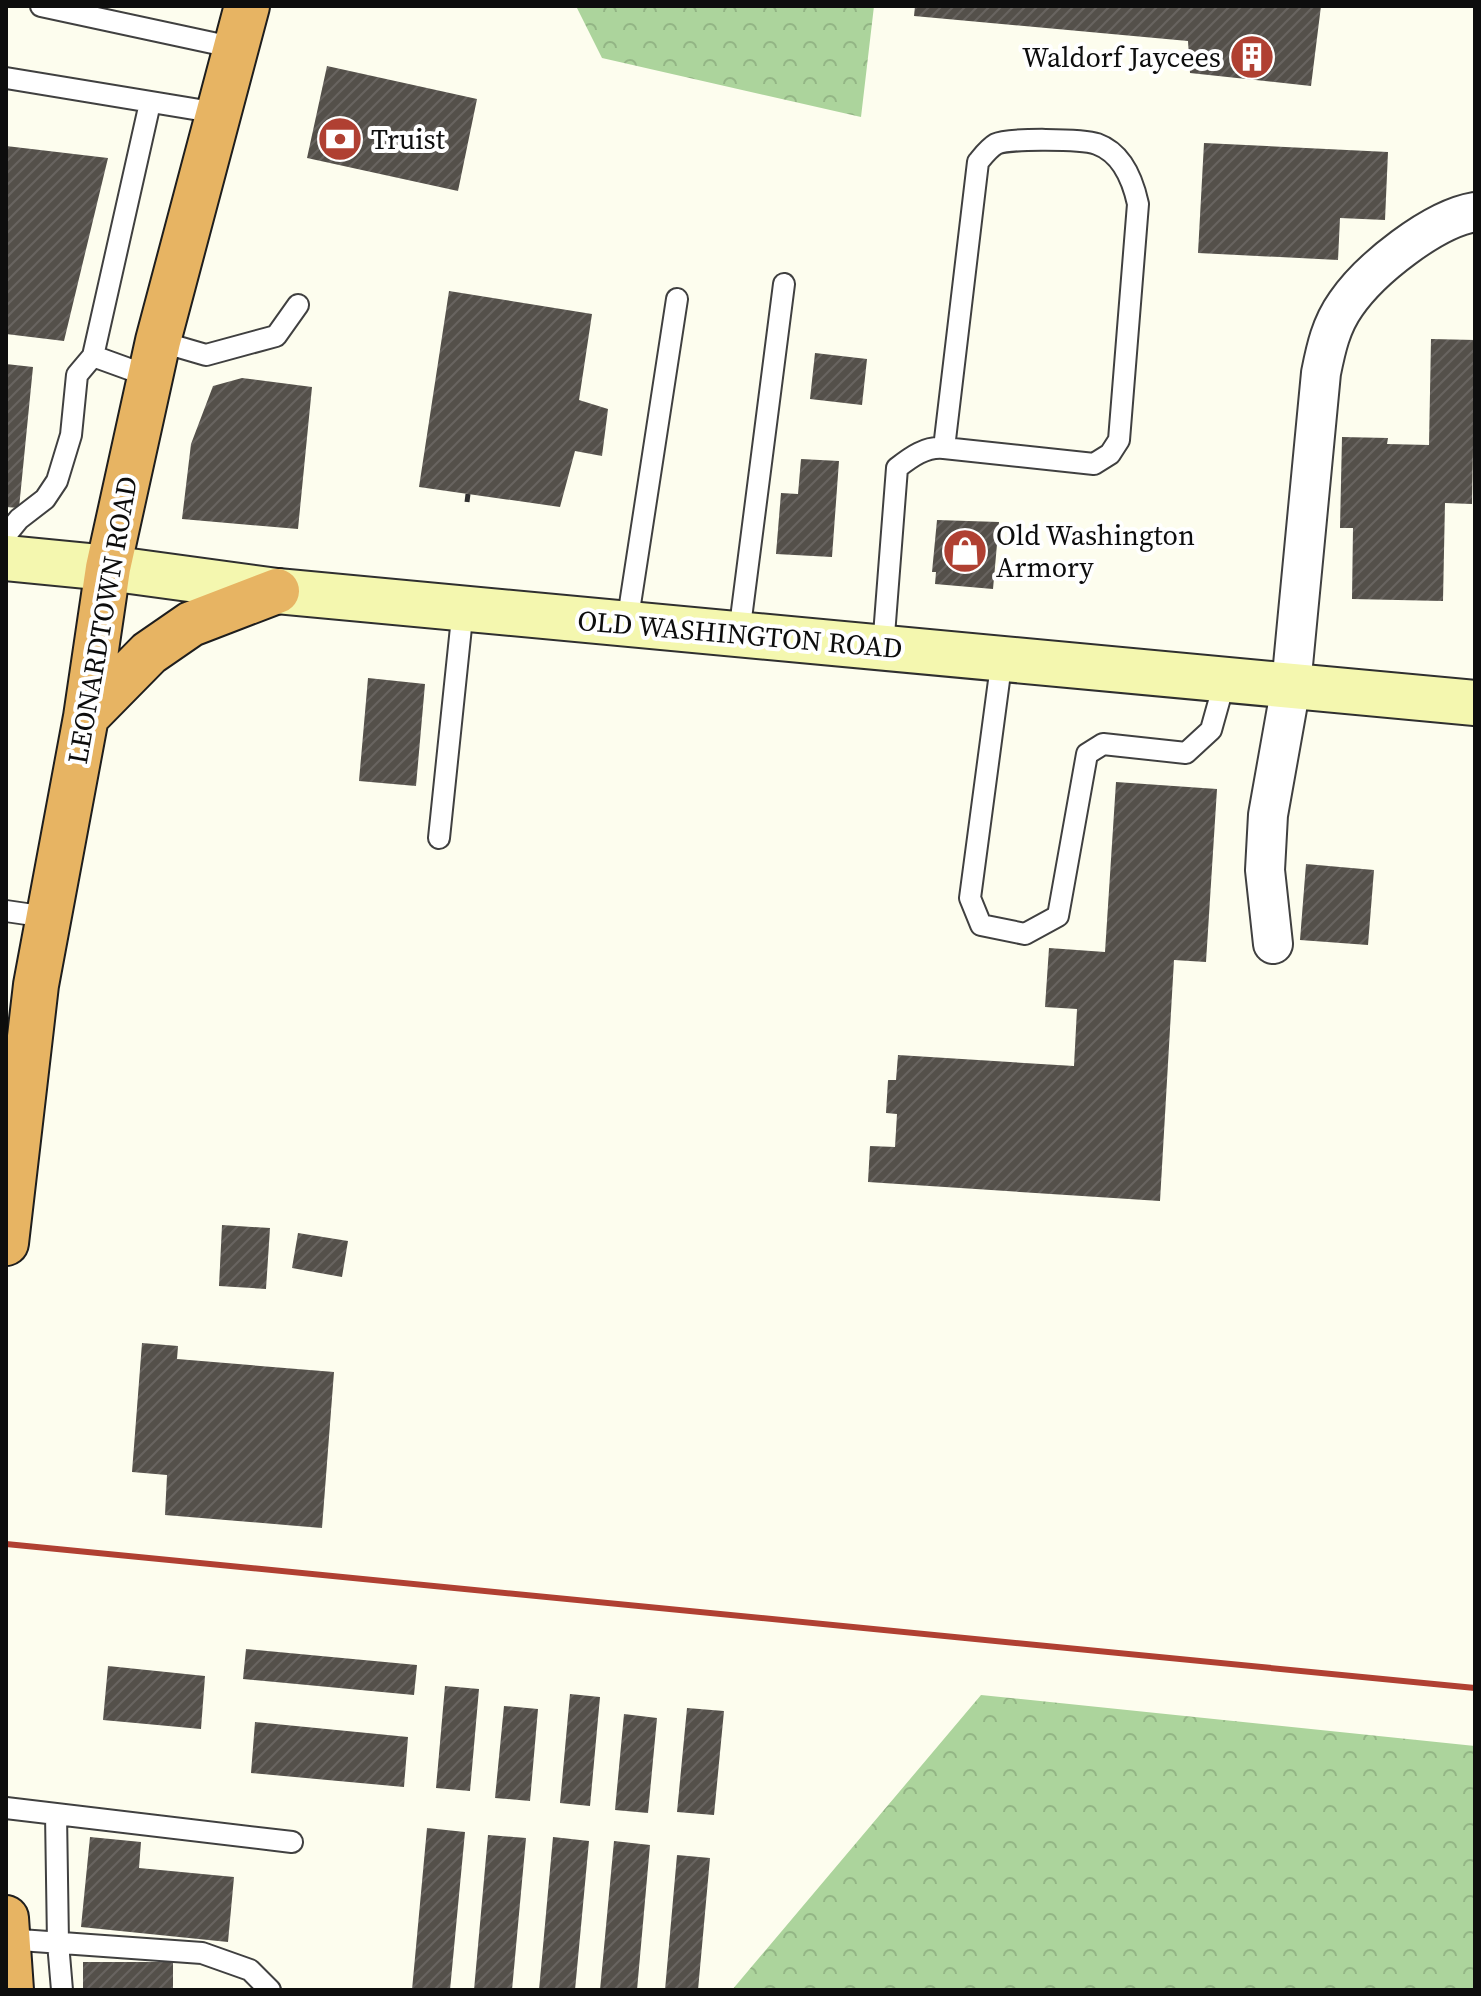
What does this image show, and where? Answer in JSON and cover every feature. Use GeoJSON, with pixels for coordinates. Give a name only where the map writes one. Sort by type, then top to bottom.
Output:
{"type":"FeatureCollection","features":[{"type":"Feature","properties":{"kind":"highway","name":"LEONARDTOWN ROAD"},"geometry":{"type":"LineString","coordinates":[[6,1243],[11,1158],[36,985],[27,914],[86,717],[108,568],[154,359],[247,6]]}},
{"type":"Feature","properties":{"kind":"highway"},"geometry":{"type":"LineString","coordinates":[[86,717],[149,653],[191,624],[277,591]]}},
{"type":"Feature","properties":{"kind":"highway"},"geometry":{"type":"LineString","coordinates":[[6,1932],[11,1990]]}},
{"type":"Feature","properties":{"kind":"main road","name":"OLD WASHINGTON ROAD"},"geometry":{"type":"LineString","coordinates":[[6,558],[108,568],[277,591],[1475,703]]}},
{"type":"Feature","properties":{"kind":"street"},"geometry":{"type":"LineString","coordinates":[[1273,944],[1265,870],[1268,815],[1291,686],[1321,373],[1329,335],[1346,304],[1367,280],[1407,246],[1446,222],[1475,212]]}},
{"type":"Feature","properties":{"kind":"lane"},"geometry":{"type":"LineString","coordinates":[[41,6],[236,48]]}},
{"type":"Feature","properties":{"kind":"lane"},"geometry":{"type":"LineString","coordinates":[[6,78],[218,113]]}},
{"type":"Feature","properties":{"kind":"lane"},"geometry":{"type":"LineString","coordinates":[[6,535],[19,519],[45,499],[57,481],[71,435],[77,375],[93,356],[150,103]]}},
{"type":"Feature","properties":{"kind":"lane"},"geometry":{"type":"LineString","coordinates":[[883,648],[897,468],[911,457],[934,447],[1094,464],[1110,454],[1119,440],[1138,204],[1132,179],[1117,159],[1096,144],[1011,139],[994,145],[978,162],[944,448]]}},
{"type":"Feature","properties":{"kind":"lane"},"geometry":{"type":"LineString","coordinates":[[739,634],[784,284]]}},
{"type":"Feature","properties":{"kind":"lane"},"geometry":{"type":"LineString","coordinates":[[627,624],[677,299]]}},
{"type":"Feature","properties":{"kind":"lane"},"geometry":{"type":"LineString","coordinates":[[93,356],[154,359],[206,355],[276,336],[298,305]]}},
{"type":"Feature","properties":{"kind":"lane"},"geometry":{"type":"LineString","coordinates":[[439,838],[463,608]]}},
{"type":"Feature","properties":{"kind":"lane"},"geometry":{"type":"LineString","coordinates":[[1002,658],[970,898],[981,925],[1025,934],[1058,916],[1087,754],[1103,744],[1186,753],[1211,730],[1225,680]]}},
{"type":"Feature","properties":{"kind":"lane"},"geometry":{"type":"LineString","coordinates":[[6,1808],[292,1842]]}},
{"type":"Feature","properties":{"kind":"lane"},"geometry":{"type":"LineString","coordinates":[[56,1814],[62,1990]]}},
{"type":"Feature","properties":{"kind":"lane"},"geometry":{"type":"LineString","coordinates":[[6,1932],[58,1943],[202,1953],[250,1970],[270,1990]]}},
{"type":"Feature","properties":{"kind":"path"},"geometry":{"type":"LineString","coordinates":[[467,502],[468,494]]}},
{"type":"Feature","properties":{"kind":"green space"},"geometry":{"type":"Polygon","coordinates":[[[576,6],[874,6],[861,117],[602,58],[576,6]]]}},
{"type":"Feature","properties":{"kind":"green space"},"geometry":{"type":"Polygon","coordinates":[[[981,1695],[1475,1746],[1475,1990],[732,1990],[981,1695]]]}},
{"type":"Feature","properties":{"kind":"building","name":"Waldorf Jaycees"},"geometry":{"type":"Polygon","coordinates":[[[915,6],[1321,6],[1311,86],[1190,73],[1188,41],[914,16],[915,6]]]}},
{"type":"Feature","properties":{"kind":"building"},"geometry":{"type":"Polygon","coordinates":[[[327,66],[477,99],[458,191],[307,158],[327,66]]]}},
{"type":"Feature","properties":{"kind":"building"},"geometry":{"type":"Polygon","coordinates":[[[1204,143],[1388,152],[1385,220],[1340,218],[1338,260],[1198,253],[1204,143]]]}},
{"type":"Feature","properties":{"kind":"building"},"geometry":{"type":"Polygon","coordinates":[[[6,146],[108,158],[64,341],[6,334],[6,146]]]}},
{"type":"Feature","properties":{"kind":"building"},"geometry":{"type":"Polygon","coordinates":[[[449,291],[592,314],[579,400],[608,409],[602,456],[575,451],[560,507],[419,487],[449,291]]]}},
{"type":"Feature","properties":{"kind":"building"},"geometry":{"type":"Polygon","coordinates":[[[1431,339],[1475,340],[1472,504],[1445,503],[1443,601],[1352,599],[1353,528],[1340,528],[1342,437],[1388,438],[1387,444],[1429,445],[1431,339]]]}},
{"type":"Feature","properties":{"kind":"building"},"geometry":{"type":"Polygon","coordinates":[[[815,353],[867,359],[862,405],[810,399],[815,353]]]}},
{"type":"Feature","properties":{"kind":"building"},"geometry":{"type":"Polygon","coordinates":[[[6,364],[33,367],[19,508],[6,507],[6,364]]]}},
{"type":"Feature","properties":{"kind":"building"},"geometry":{"type":"Polygon","coordinates":[[[242,378],[312,387],[298,529],[182,519],[191,444],[213,386],[242,378]]]}},
{"type":"Feature","properties":{"kind":"building"},"geometry":{"type":"Polygon","coordinates":[[[801,459],[839,461],[832,557],[776,554],[781,493],[798,494],[801,459]]]}},
{"type":"Feature","properties":{"kind":"building"},"geometry":{"type":"Polygon","coordinates":[[[937,520],[999,522],[993,589],[935,584],[936,572],[932,572],[937,520]]]}},
{"type":"Feature","properties":{"kind":"building"},"geometry":{"type":"Polygon","coordinates":[[[368,678],[425,684],[416,786],[359,781],[368,678]]]}},
{"type":"Feature","properties":{"kind":"building"},"geometry":{"type":"Polygon","coordinates":[[[1116,782],[1217,789],[1206,962],[1174,960],[1160,1201],[868,1182],[870,1146],[895,1147],[897,1114],[886,1113],[888,1080],[896,1080],[898,1055],[1074,1066],[1077,1009],[1045,1007],[1049,948],[1105,952],[1116,782]]]}},
{"type":"Feature","properties":{"kind":"building"},"geometry":{"type":"Polygon","coordinates":[[[1306,864],[1374,870],[1368,945],[1300,940],[1306,864]]]}},
{"type":"Feature","properties":{"kind":"building"},"geometry":{"type":"Polygon","coordinates":[[[222,1225],[270,1228],[266,1289],[219,1286],[222,1225]]]}},
{"type":"Feature","properties":{"kind":"building"},"geometry":{"type":"Polygon","coordinates":[[[298,1233],[348,1241],[342,1277],[292,1268],[298,1233]]]}},
{"type":"Feature","properties":{"kind":"building"},"geometry":{"type":"Polygon","coordinates":[[[142,1343],[178,1346],[177,1359],[334,1372],[322,1528],[165,1515],[167,1475],[132,1472],[142,1343]]]}},
{"type":"Feature","properties":{"kind":"building"},"geometry":{"type":"Polygon","coordinates":[[[246,1649],[417,1665],[414,1695],[243,1679],[246,1649]]]}},
{"type":"Feature","properties":{"kind":"building"},"geometry":{"type":"Polygon","coordinates":[[[108,1666],[205,1676],[201,1729],[103,1720],[108,1666]]]}},
{"type":"Feature","properties":{"kind":"building"},"geometry":{"type":"Polygon","coordinates":[[[445,1686],[479,1689],[470,1791],[436,1788],[445,1686]]]}},
{"type":"Feature","properties":{"kind":"building"},"geometry":{"type":"Polygon","coordinates":[[[570,1694],[600,1697],[590,1806],[560,1803],[570,1694]]]}},
{"type":"Feature","properties":{"kind":"building"},"geometry":{"type":"Polygon","coordinates":[[[504,1706],[538,1709],[530,1801],[495,1798],[504,1706]]]}},
{"type":"Feature","properties":{"kind":"building"},"geometry":{"type":"Polygon","coordinates":[[[687,1708],[724,1711],[714,1815],[677,1812],[687,1708]]]}},
{"type":"Feature","properties":{"kind":"building"},"geometry":{"type":"Polygon","coordinates":[[[624,1714],[657,1718],[648,1813],[615,1810],[624,1714]]]}},
{"type":"Feature","properties":{"kind":"building"},"geometry":{"type":"Polygon","coordinates":[[[255,1722],[408,1737],[404,1787],[251,1773],[255,1722]]]}},
{"type":"Feature","properties":{"kind":"building"},"geometry":{"type":"Polygon","coordinates":[[[427,1828],[465,1832],[450,1990],[412,1990],[427,1828]]]}},
{"type":"Feature","properties":{"kind":"building"},"geometry":{"type":"Polygon","coordinates":[[[488,1835],[526,1838],[512,1990],[474,1990],[488,1835]]]}},
{"type":"Feature","properties":{"kind":"building"},"geometry":{"type":"Polygon","coordinates":[[[90,1837],[141,1842],[139,1868],[234,1877],[228,1942],[81,1927],[90,1837]]]}},
{"type":"Feature","properties":{"kind":"building"},"geometry":{"type":"Polygon","coordinates":[[[553,1837],[589,1841],[575,1990],[539,1990],[553,1837]]]}},
{"type":"Feature","properties":{"kind":"building"},"geometry":{"type":"Polygon","coordinates":[[[614,1841],[650,1845],[637,1990],[600,1990],[614,1841]]]}},
{"type":"Feature","properties":{"kind":"building"},"geometry":{"type":"Polygon","coordinates":[[[677,1855],[710,1858],[698,1990],[665,1990],[677,1855]]]}},
{"type":"Feature","properties":{"kind":"building"},"geometry":{"type":"Polygon","coordinates":[[[83,1962],[173,1962],[173,1990],[83,1990],[83,1962]]]}},
{"type":"Feature","properties":{"kind":"railway"},"geometry":{"type":"LineString","coordinates":[[6,1544],[1475,1688]]}},
{"type":"Feature","properties":{"kind":"place","name":"Waldorf Jaycees"},"geometry":{"type":"Point","coordinates":[1252,57]}},
{"type":"Feature","properties":{"kind":"place","name":"Truist"},"geometry":{"type":"Point","coordinates":[340,139]}},
{"type":"Feature","properties":{"kind":"place","name":"Old Washington Armory"},"geometry":{"type":"Point","coordinates":[965,551]}}]}
